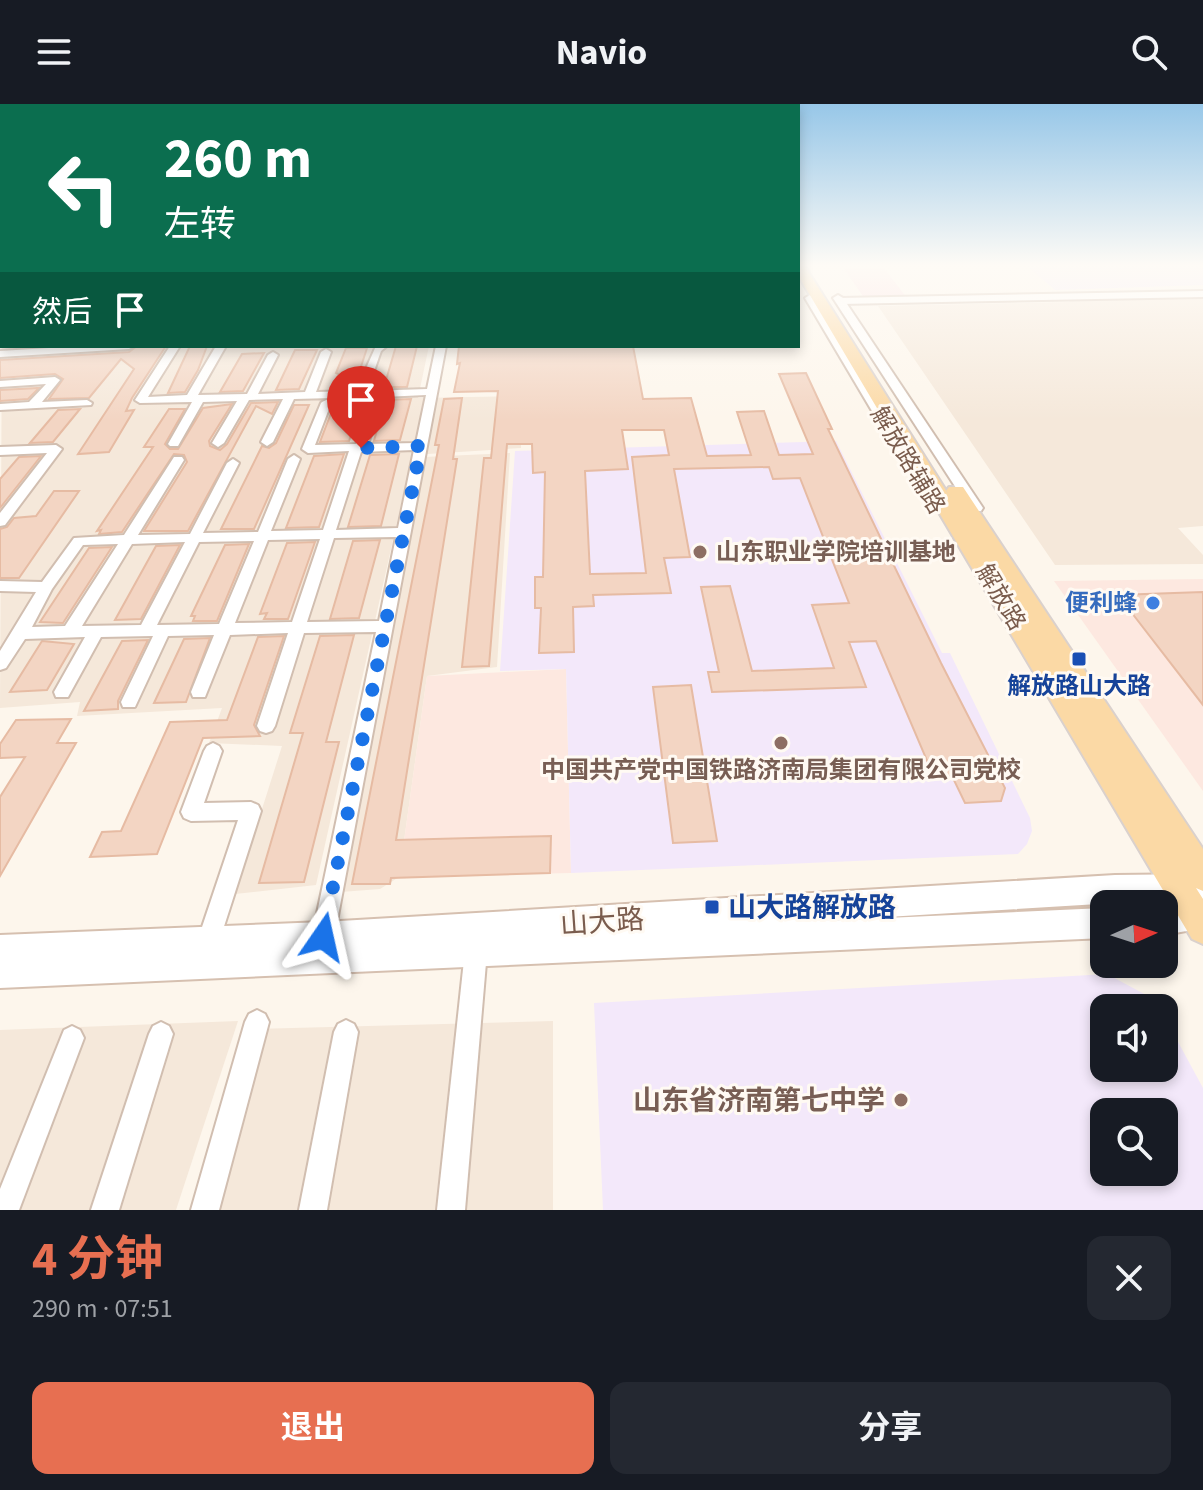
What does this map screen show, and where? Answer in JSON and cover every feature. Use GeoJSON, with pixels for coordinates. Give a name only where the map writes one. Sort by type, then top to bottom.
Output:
{"type":"FeatureCollection","features":[{"type":"Feature","properties":{"kind":"main road","name":"解放路"},"geometry":{"type":"LineString","coordinates":[[839,317],[1082,708],[1193,904]]}},
{"type":"Feature","properties":{"kind":"main road","name":"山大路"},"geometry":{"type":"LineString","coordinates":[[2,972],[208,942],[1193,904]]}},
{"type":"Feature","properties":{"kind":"main road","name":"山大路"},"geometry":{"type":"LineString","coordinates":[[2,972],[1090,924]]}},
{"type":"Feature","properties":{"kind":"street","name":"解放路辅路"},"geometry":{"type":"LineString","coordinates":[[840,317],[1074,657]]}},
{"type":"Feature","properties":{"kind":"street"},"geometry":{"type":"LineString","coordinates":[[0,352],[80,348]]}},
{"type":"Feature","properties":{"kind":"street"},"geometry":{"type":"LineString","coordinates":[[174,348],[140,400],[360,394],[378,397]]}},
{"type":"Feature","properties":{"kind":"street"},"geometry":{"type":"LineString","coordinates":[[174,444],[220,348]]}},
{"type":"Feature","properties":{"kind":"street"},"geometry":{"type":"LineString","coordinates":[[360,394],[380,348]]}},
{"type":"Feature","properties":{"kind":"street"},"geometry":{"type":"LineString","coordinates":[[323,937],[441,348]]}},
{"type":"Feature","properties":{"kind":"street"},"geometry":{"type":"LineString","coordinates":[[309,395],[326,352]]}},
{"type":"Feature","properties":{"kind":"street"},"geometry":{"type":"LineString","coordinates":[[218,443],[273,355]]}},
{"type":"Feature","properties":{"kind":"street"},"geometry":{"type":"LineString","coordinates":[[0,384],[55,380],[33,405]]}},
{"type":"Feature","properties":{"kind":"street"},"geometry":{"type":"LineString","coordinates":[[421,446],[308,449],[326,403],[432,392]]}},
{"type":"Feature","properties":{"kind":"street"},"geometry":{"type":"LineString","coordinates":[[267,442],[290,396]]}},
{"type":"Feature","properties":{"kind":"street"},"geometry":{"type":"LineString","coordinates":[[266,726],[328,534],[378,397]]}},
{"type":"Feature","properties":{"kind":"street"},"geometry":{"type":"LineString","coordinates":[[0,407],[87,403]]}},
{"type":"Feature","properties":{"kind":"street"},"geometry":{"type":"LineString","coordinates":[[1,452],[56,449],[2,517]]}},
{"type":"Feature","properties":{"kind":"street"},"geometry":{"type":"LineString","coordinates":[[199,692],[294,459]]}},
{"type":"Feature","properties":{"kind":"street"},"geometry":{"type":"LineString","coordinates":[[70,632],[178,460]]}},
{"type":"Feature","properties":{"kind":"street"},"geometry":{"type":"LineString","coordinates":[[129,702],[195,537],[233,463]]}},
{"type":"Feature","properties":{"kind":"street"},"geometry":{"type":"LineString","coordinates":[[0,664],[46,587],[79,541],[404,532]]}},
{"type":"Feature","properties":{"kind":"street"},"geometry":{"type":"LineString","coordinates":[[0,586],[46,587]]}},
{"type":"Feature","properties":{"kind":"street"},"geometry":{"type":"LineString","coordinates":[[21,633],[385,626]]}},
{"type":"Feature","properties":{"kind":"street"},"geometry":{"type":"LineString","coordinates":[[62,692],[96,632]]}},
{"type":"Feature","properties":{"kind":"street"},"geometry":{"type":"LineString","coordinates":[[208,942],[251,811],[191,812],[213,751]]}},
{"type":"Feature","properties":{"kind":"street"},"geometry":{"type":"LineString","coordinates":[[451,1210],[476,951]]}},
{"type":"Feature","properties":{"kind":"street"},"geometry":{"type":"LineString","coordinates":[[205,1210],[257,1022]]}},
{"type":"Feature","properties":{"kind":"street"},"geometry":{"type":"LineString","coordinates":[[313,1210],[346,1032]]}},
{"type":"Feature","properties":{"kind":"street"},"geometry":{"type":"LineString","coordinates":[[105,1210],[161,1034]]}},
{"type":"Feature","properties":{"kind":"street"},"geometry":{"type":"LineString","coordinates":[[5,1210],[72,1038]]}},
{"type":"Feature","properties":{"kind":"shaded area"},"geometry":{"type":"Polygon","coordinates":[[[885,317],[1203,317],[1203,526],[1178,528],[1203,555],[1203,564],[1055,565],[885,317]]]}},
{"type":"Feature","properties":{"kind":"shaded area"},"geometry":{"type":"Polygon","coordinates":[[[2,348],[429,348],[418,398],[520,396],[521,448],[412,455],[316,885],[235,894],[282,746],[209,743],[222,708],[77,716],[80,702],[0,708],[2,348]]]}},
{"type":"Feature","properties":{"kind":"shaded area"},"geometry":{"type":"Polygon","coordinates":[[[836,441],[942,653],[950,653],[1030,818],[1032,831],[1027,844],[1018,854],[571,873],[566,669],[500,671],[515,451],[836,441]]]}},
{"type":"Feature","properties":{"kind":"shaded area"},"geometry":{"type":"Polygon","coordinates":[[[510,453],[497,667],[427,676],[399,877],[380,889],[341,892],[424,457],[510,453]]]}},
{"type":"Feature","properties":{"kind":"shaded area"},"geometry":{"type":"Polygon","coordinates":[[[1203,579],[1203,791],[1054,581],[1203,579]]]}},
{"type":"Feature","properties":{"kind":"shaded area"},"geometry":{"type":"Polygon","coordinates":[[[566,669],[571,873],[399,877],[427,676],[566,669]]]}},
{"type":"Feature","properties":{"kind":"shaded area","name":"山东省济南第七中学"},"geometry":{"type":"Polygon","coordinates":[[[1090,975],[1090,978],[1114,978],[1144,994],[1090,994],[1090,1082],[1178,1082],[1178,1042],[1203,1088],[1203,1210],[603,1210],[594,1003],[1090,975]]]}},
{"type":"Feature","properties":{"kind":"shaded area"},"geometry":{"type":"Polygon","coordinates":[[[238,1021],[176,1210],[0,1210],[0,1030],[238,1021]]]}},
{"type":"Feature","properties":{"kind":"shaded area"},"geometry":{"type":"Polygon","coordinates":[[[553,1021],[553,1210],[206,1210],[254,1029],[553,1021]]]}},
{"type":"Feature","properties":{"kind":"building"},"geometry":{"type":"Polygon","coordinates":[[[134,348],[165,348],[132,398],[126,411],[134,410],[109,452],[78,454],[134,369],[121,359],[89,398],[49,399],[63,379],[55,374],[0,378],[0,360],[129,352],[134,348]]]}},
{"type":"Feature","properties":{"kind":"building"},"geometry":{"type":"Polygon","coordinates":[[[189,348],[206,348],[185,392],[168,393],[189,348]]]}},
{"type":"Feature","properties":{"kind":"building"},"geometry":{"type":"Polygon","coordinates":[[[346,348],[367,348],[356,382],[336,373],[346,348]]]}},
{"type":"Feature","properties":{"kind":"building"},"geometry":{"type":"Polygon","coordinates":[[[395,348],[417,348],[407,387],[384,387],[395,348]]]}},
{"type":"Feature","properties":{"kind":"building"},"geometry":{"type":"Polygon","coordinates":[[[459,348],[633,348],[643,399],[691,398],[707,456],[751,455],[737,412],[764,411],[779,455],[813,454],[779,374],[806,373],[832,429],[828,429],[1005,788],[1001,801],[965,803],[952,776],[934,777],[876,641],[849,642],[866,687],[712,692],[708,672],[719,672],[701,587],[730,586],[752,671],[834,668],[812,605],[849,603],[800,478],[773,479],[769,467],[674,469],[690,557],[664,558],[671,593],[593,595],[594,606],[573,607],[574,652],[539,653],[541,608],[535,608],[535,577],[543,577],[545,472],[533,473],[532,444],[507,444],[489,666],[462,667],[484,458],[491,458],[498,391],[454,392],[460,363],[457,364],[459,348]],[[622,430],[628,469],[585,471],[590,574],[646,573],[632,457],[669,455],[664,430],[622,430]]]}},
{"type":"Feature","properties":{"kind":"building"},"geometry":{"type":"Polygon","coordinates":[[[295,350],[317,350],[299,389],[276,390],[295,350]]]}},
{"type":"Feature","properties":{"kind":"building"},"geometry":{"type":"Polygon","coordinates":[[[264,353],[243,391],[220,392],[242,354],[264,353]]]}},
{"type":"Feature","properties":{"kind":"building"},"geometry":{"type":"Polygon","coordinates":[[[39,388],[28,399],[0,401],[0,390],[39,388]]]}},
{"type":"Feature","properties":{"kind":"building"},"geometry":{"type":"Polygon","coordinates":[[[462,398],[453,459],[457,459],[396,840],[551,836],[550,873],[391,878],[390,884],[352,884],[439,445],[435,445],[444,399],[462,398]]]}},
{"type":"Feature","properties":{"kind":"building"},"geometry":{"type":"Polygon","coordinates":[[[411,399],[400,440],[374,441],[385,400],[411,399]]]}},
{"type":"Feature","properties":{"kind":"building"},"geometry":{"type":"Polygon","coordinates":[[[278,402],[272,414],[256,406],[188,531],[144,531],[187,462],[184,455],[174,454],[122,532],[99,534],[101,530],[97,531],[153,447],[144,447],[169,409],[185,409],[165,444],[170,449],[178,449],[203,408],[232,404],[209,441],[210,446],[220,450],[227,444],[251,403],[278,402]]]}},
{"type":"Feature","properties":{"kind":"building"},"geometry":{"type":"Polygon","coordinates":[[[362,403],[349,441],[320,442],[333,408],[362,403]]]}},
{"type":"Feature","properties":{"kind":"building"},"geometry":{"type":"Polygon","coordinates":[[[294,405],[309,405],[254,529],[221,529],[262,446],[269,448],[276,443],[294,405]]]}},
{"type":"Feature","properties":{"kind":"building"},"geometry":{"type":"Polygon","coordinates":[[[80,409],[53,442],[30,443],[58,410],[80,409]]]}},
{"type":"Feature","properties":{"kind":"building"},"geometry":{"type":"Polygon","coordinates":[[[344,454],[319,527],[286,528],[314,456],[344,454]]]}},
{"type":"Feature","properties":{"kind":"building"},"geometry":{"type":"Polygon","coordinates":[[[399,454],[381,526],[348,527],[370,455],[399,454]]]}},
{"type":"Feature","properties":{"kind":"building"},"geometry":{"type":"Polygon","coordinates":[[[41,456],[0,508],[0,479],[19,457],[41,456]]]}},
{"type":"Feature","properties":{"kind":"building"},"geometry":{"type":"Polygon","coordinates":[[[54,491],[79,491],[19,578],[0,578],[0,529],[7,527],[14,518],[36,516],[54,491]]]}},
{"type":"Feature","properties":{"kind":"building"},"geometry":{"type":"Polygon","coordinates":[[[380,540],[359,618],[330,619],[353,541],[380,540]]]}},
{"type":"Feature","properties":{"kind":"building"},"geometry":{"type":"Polygon","coordinates":[[[315,542],[288,619],[264,619],[267,613],[260,614],[287,543],[315,542]]]}},
{"type":"Feature","properties":{"kind":"building"},"geometry":{"type":"Polygon","coordinates":[[[249,544],[217,621],[193,621],[195,616],[191,616],[225,545],[249,544]]]}},
{"type":"Feature","properties":{"kind":"building"},"geometry":{"type":"Polygon","coordinates":[[[180,545],[141,619],[115,620],[156,546],[180,545]]]}},
{"type":"Feature","properties":{"kind":"building"},"geometry":{"type":"Polygon","coordinates":[[[112,547],[63,623],[40,622],[89,548],[112,547]]]}},
{"type":"Feature","properties":{"kind":"building"},"geometry":{"type":"Polygon","coordinates":[[[1203,592],[1203,705],[1118,595],[1203,592]]]}},
{"type":"Feature","properties":{"kind":"building"},"geometry":{"type":"Polygon","coordinates":[[[354,635],[326,742],[339,742],[304,882],[259,883],[303,733],[290,733],[320,636],[354,635]]]}},
{"type":"Feature","properties":{"kind":"building"},"geometry":{"type":"Polygon","coordinates":[[[284,636],[254,725],[260,736],[203,738],[157,854],[90,857],[102,832],[121,831],[170,722],[227,720],[258,637],[284,636]]]}},
{"type":"Feature","properties":{"kind":"building"},"geometry":{"type":"Polygon","coordinates":[[[210,638],[186,702],[154,703],[184,639],[210,638]]]}},
{"type":"Feature","properties":{"kind":"building"},"geometry":{"type":"Polygon","coordinates":[[[148,640],[118,701],[118,709],[84,711],[122,641],[148,640]]]}},
{"type":"Feature","properties":{"kind":"building"},"geometry":{"type":"Polygon","coordinates":[[[42,641],[74,644],[47,690],[10,692],[42,641]]]}},
{"type":"Feature","properties":{"kind":"building"},"geometry":{"type":"Polygon","coordinates":[[[691,685],[717,841],[673,843],[653,687],[691,685]]]}},
{"type":"Feature","properties":{"kind":"building"},"geometry":{"type":"Polygon","coordinates":[[[71,719],[57,743],[76,743],[0,876],[0,797],[25,757],[0,758],[0,744],[16,720],[71,719]]]}},
{"type":"Feature","properties":{"kind":"place","name":"山东职业学院培训基地"},"geometry":{"type":"Point","coordinates":[700,552]}},
{"type":"Feature","properties":{"kind":"place","name":"便利蜂"},"geometry":{"type":"Point","coordinates":[1153,603]}},
{"type":"Feature","properties":{"kind":"place","name":"解放路山大路"},"geometry":{"type":"Point","coordinates":[1079,659]}},
{"type":"Feature","properties":{"kind":"place","name":"中国共产党中国铁路济南局集团有限公司党校"},"geometry":{"type":"Point","coordinates":[781,743]}},
{"type":"Feature","properties":{"kind":"place","name":"山大路解放路"},"geometry":{"type":"Point","coordinates":[712,907]}},
{"type":"Feature","properties":{"kind":"place","name":"山东省济南第七中学"},"geometry":{"type":"Point","coordinates":[901,1100]}},
{"type":"Feature","properties":{"kind":"route"},"geometry":{"type":"LineString","coordinates":[[323,937],[421,446],[361,448]]}}]}
